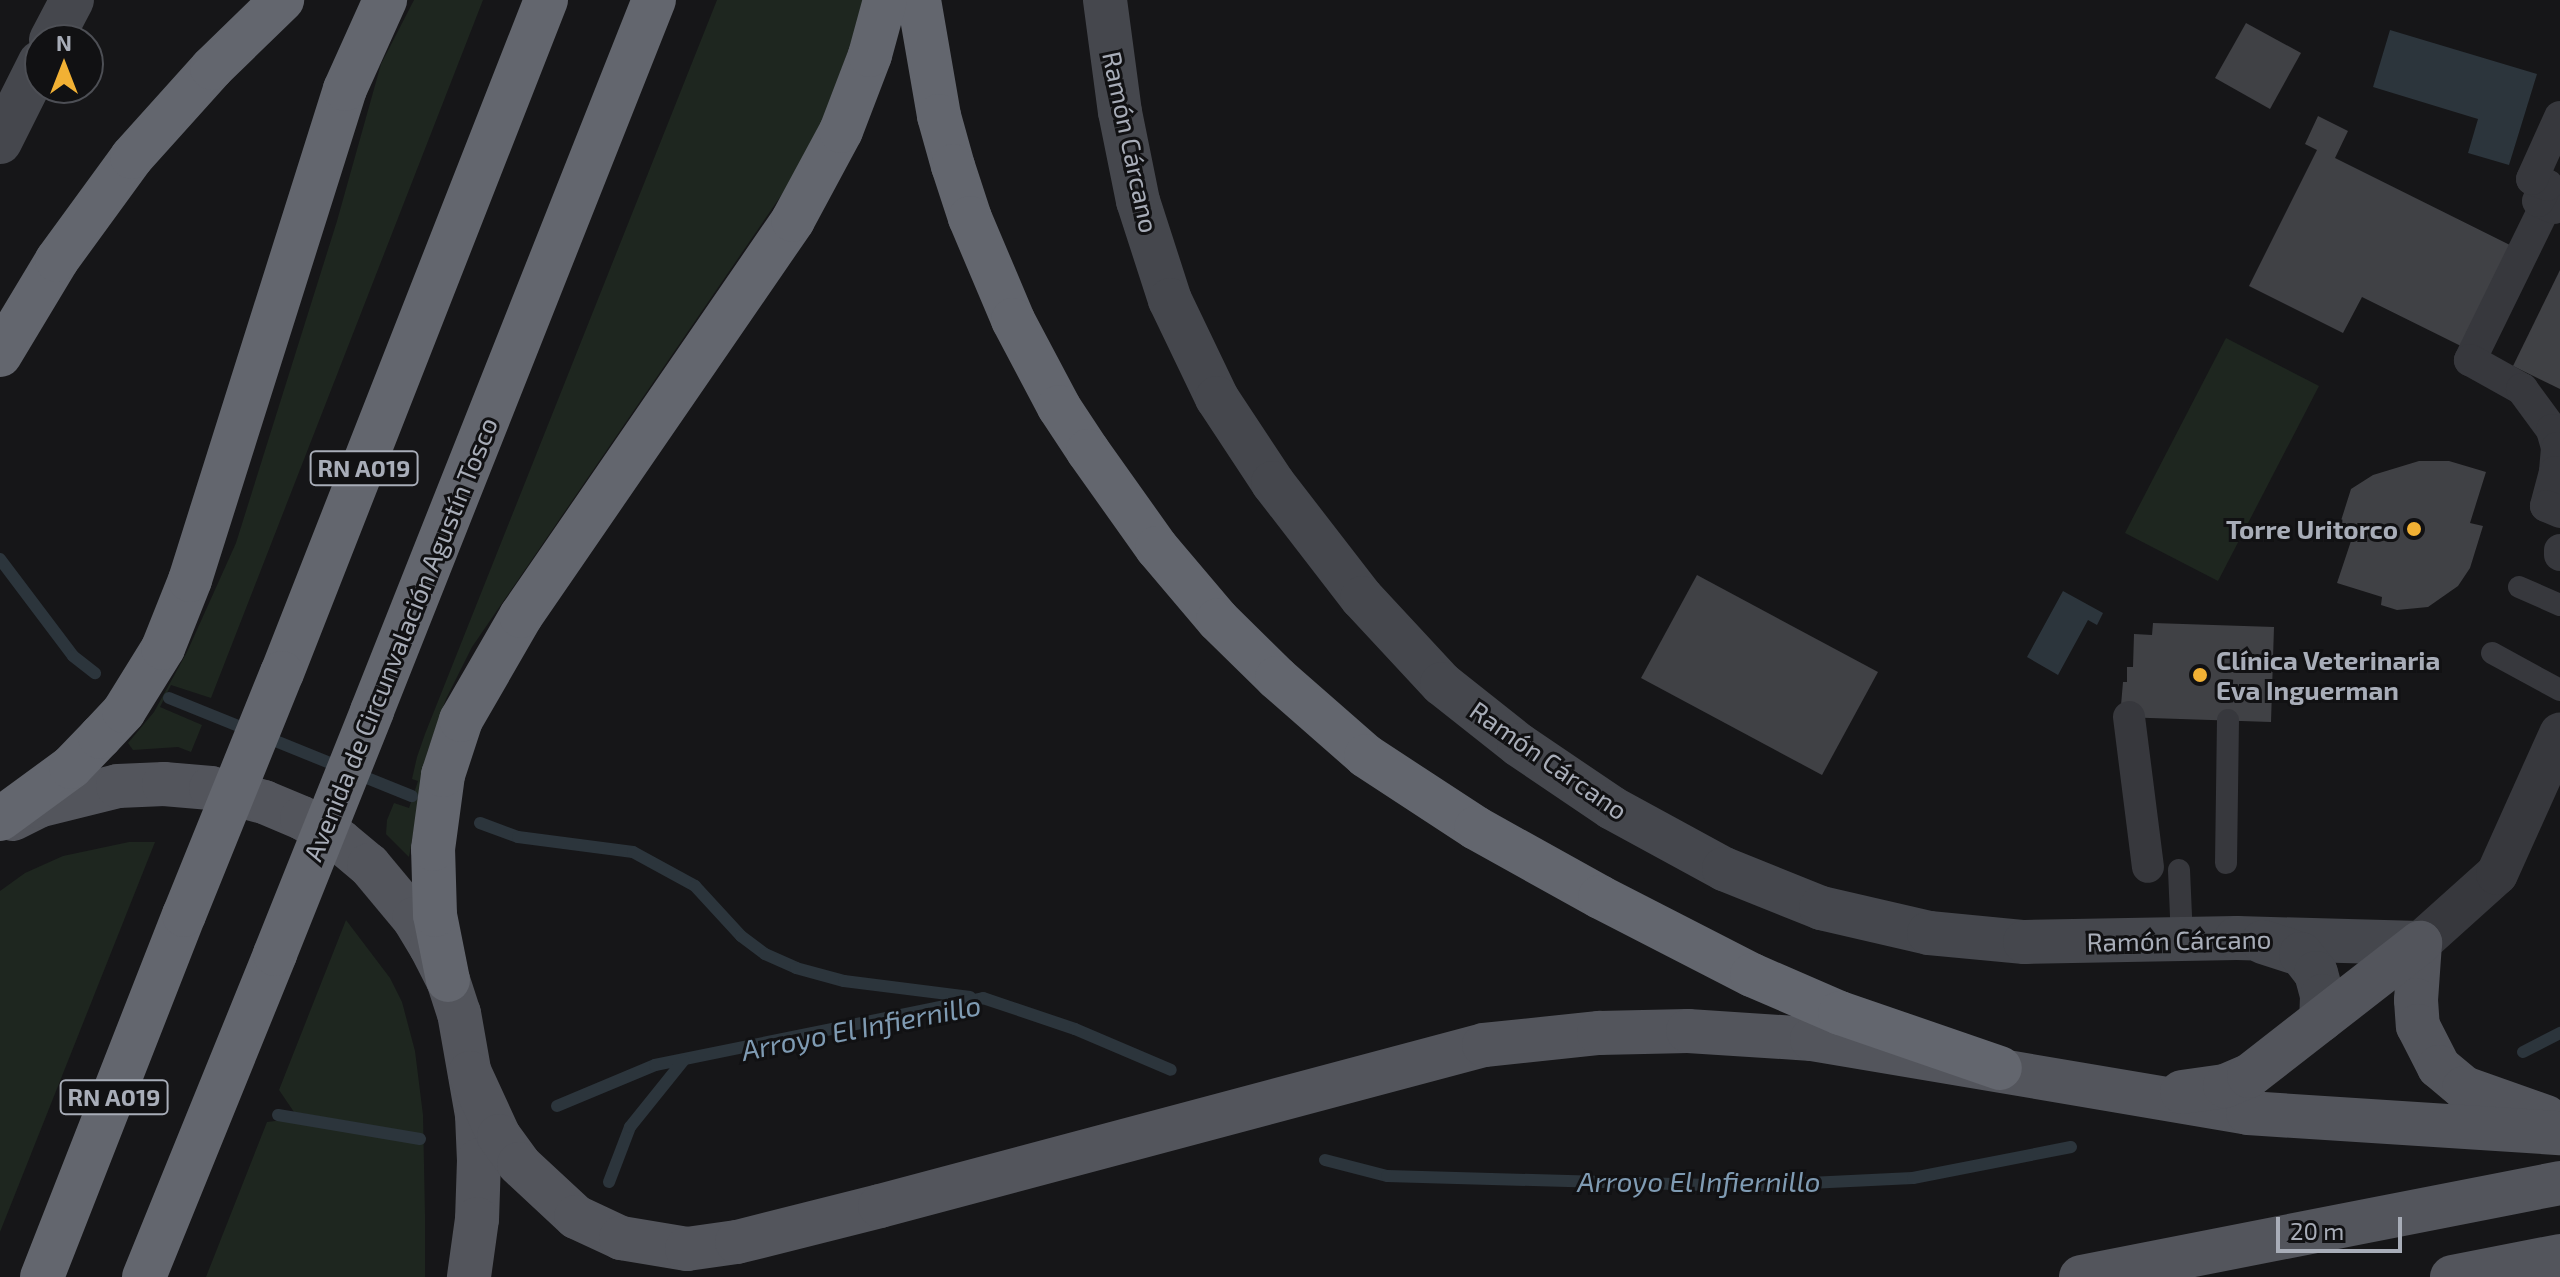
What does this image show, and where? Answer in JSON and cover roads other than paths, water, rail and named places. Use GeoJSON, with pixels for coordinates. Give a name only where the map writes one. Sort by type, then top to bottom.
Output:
{"type":"FeatureCollection","features":[{"type":"Feature","properties":{"kind":"highway"},"geometry":{"type":"LineString","coordinates":[[0,355],[57,260],[132,157],[212,68],[282,0]]}},
{"type":"Feature","properties":{"kind":"highway"},"geometry":{"type":"LineString","coordinates":[[0,819],[71,767],[100,737],[146,680],[163,648],[190,580],[345,89],[385,0]]}},
{"type":"Feature","properties":{"kind":"highway","name":"RN A019"},"geometry":{"type":"LineString","coordinates":[[42,1277],[546,0]]}},
{"type":"Feature","properties":{"kind":"highway","name":"Avenida de Circunvalación Agustín Tosco"},"geometry":{"type":"LineString","coordinates":[[144,1277],[654,0]]}},
{"type":"Feature","properties":{"kind":"highway"},"geometry":{"type":"LineString","coordinates":[[448,980],[435,915],[433,849],[443,775],[461,720],[521,616],[799,210],[851,107],[885,0]]}},
{"type":"Feature","properties":{"kind":"highway"},"geometry":{"type":"LineString","coordinates":[[919,0],[939,116],[953,166],[1013,320],[1059,407],[1088,451],[1164,558],[1218,620],[1296,696],[1366,756],[1476,828],[1600,897],[1752,975],[1840,1013],[2000,1068]]}},
{"type":"Feature","properties":{"kind":"main road"},"geometry":{"type":"LineString","coordinates":[[59,24],[72,0]]}},
{"type":"Feature","properties":{"kind":"main road","name":"Ramón Cárcano"},"geometry":{"type":"LineString","coordinates":[[1105,0],[1120,112],[1138,201],[1170,300],[1217,398],[1273,483],[1362,598],[1442,684],[1519,745],[1612,808],[1724,869],[1821,908],[1929,933],[2025,942],[2237,938],[2420,943]]}},
{"type":"Feature","properties":{"kind":"main road"},"geometry":{"type":"LineString","coordinates":[[0,142],[24,94]]}},
{"type":"Feature","properties":{"kind":"main road"},"geometry":{"type":"LineString","coordinates":[[0,826],[38,806],[118,786],[164,784],[211,788],[264,802],[315,825],[369,865],[414,919],[448,980],[470,1073],[479,1160],[477,1219],[469,1277]]}},
{"type":"Feature","properties":{"kind":"main road"},"geometry":{"type":"LineString","coordinates":[[2237,938],[2280,945],[2301,954],[2316,973],[2322,996],[2321,1020]]}},
{"type":"Feature","properties":{"kind":"main road"},"geometry":{"type":"LineString","coordinates":[[2142,1097],[2225,1086],[2249,1076],[2420,943]]}},
{"type":"Feature","properties":{"kind":"main road"},"geometry":{"type":"LineString","coordinates":[[2420,943],[2416,1000],[2418,1026],[2426,1048],[2439,1067],[2464,1088],[2560,1121]]}},
{"type":"Feature","properties":{"kind":"main road"},"geometry":{"type":"LineString","coordinates":[[470,1073],[499,1136],[519,1164],[576,1217],[621,1238],[687,1249],[737,1242],[1440,1056],[1519,1039],[1644,1031],[1726,1032],[1812,1039],[2000,1068],[2142,1097],[2248,1113],[2560,1133]]}},
{"type":"Feature","properties":{"kind":"main road"},"geometry":{"type":"LineString","coordinates":[[2081,1277],[2560,1183]]}},
{"type":"Feature","properties":{"kind":"main road"},"geometry":{"type":"LineString","coordinates":[[2452,1277],[2560,1258]]}},
{"type":"Feature","properties":{"kind":"main road"},"geometry":{"type":"LineString","coordinates":[[2519,1277],[2560,1258]]}},
{"type":"Feature","properties":{"kind":"street"},"geometry":{"type":"LineString","coordinates":[[2558,137],[2532,179],[2551,200],[2470,360],[2522,389],[2552,430],[2557,448],[2555,472],[2546,506],[2560,512]]}},
{"type":"Feature","properties":{"kind":"street"},"geometry":{"type":"LineString","coordinates":[[2129,717],[2163,868]]}},
{"type":"Feature","properties":{"kind":"street"},"geometry":{"type":"LineString","coordinates":[[2420,943],[2497,874],[2560,734]]}},
{"type":"Feature","properties":{"kind":"lane"},"geometry":{"type":"LineString","coordinates":[[2519,587],[2560,605]]}},
{"type":"Feature","properties":{"kind":"lane"},"geometry":{"type":"LineString","coordinates":[[2492,653],[2560,690]]}},
{"type":"Feature","properties":{"kind":"lane"},"geometry":{"type":"LineString","coordinates":[[2226,863],[2228,720]]}},
{"type":"Feature","properties":{"kind":"lane"},"geometry":{"type":"LineString","coordinates":[[2163,868],[2182,939]]}},
{"type":"Feature","properties":{"kind":"waterway"},"geometry":{"type":"LineString","coordinates":[[0,559],[73,656],[95,673]]}},
{"type":"Feature","properties":{"kind":"waterway"},"geometry":{"type":"LineString","coordinates":[[169,698],[412,796]]}},
{"type":"Feature","properties":{"kind":"waterway"},"geometry":{"type":"LineString","coordinates":[[480,823],[518,837],[633,852],[695,886],[741,936],[765,954],[796,968],[844,981],[970,997]]}},
{"type":"Feature","properties":{"kind":"waterway","name":"Arroyo El Infiernillo"},"geometry":{"type":"LineString","coordinates":[[557,1106],[655,1065],[983,998],[1075,1029],[1171,1070]]}},
{"type":"Feature","properties":{"kind":"waterway","name":"Arroyo El Infiernillo"},"geometry":{"type":"LineString","coordinates":[[2523,1052],[2560,1033]]}},
{"type":"Feature","properties":{"kind":"waterway","name":"Arroyo El Infiernillo"},"geometry":{"type":"LineString","coordinates":[[609,1182],[630,1127],[683,1061]]}},
{"type":"Feature","properties":{"kind":"waterway","name":"Arroyo El Infiernillo"},"geometry":{"type":"LineString","coordinates":[[278,1115],[420,1139]]}},
{"type":"Feature","properties":{"kind":"waterway","name":"Arroyo El Infiernillo"},"geometry":{"type":"LineString","coordinates":[[1325,1160],[1387,1176],[1745,1186],[1913,1178],[2071,1147]]}},
{"type":"Feature","properties":{"kind":"place","name":"Torre Uritorco"},"geometry":{"type":"Point","coordinates":[2414,529]}},
{"type":"Feature","properties":{"kind":"place","name":"Clínica Veterinaria Eva Inguerman"},"geometry":{"type":"Point","coordinates":[2200,675]}}]}
